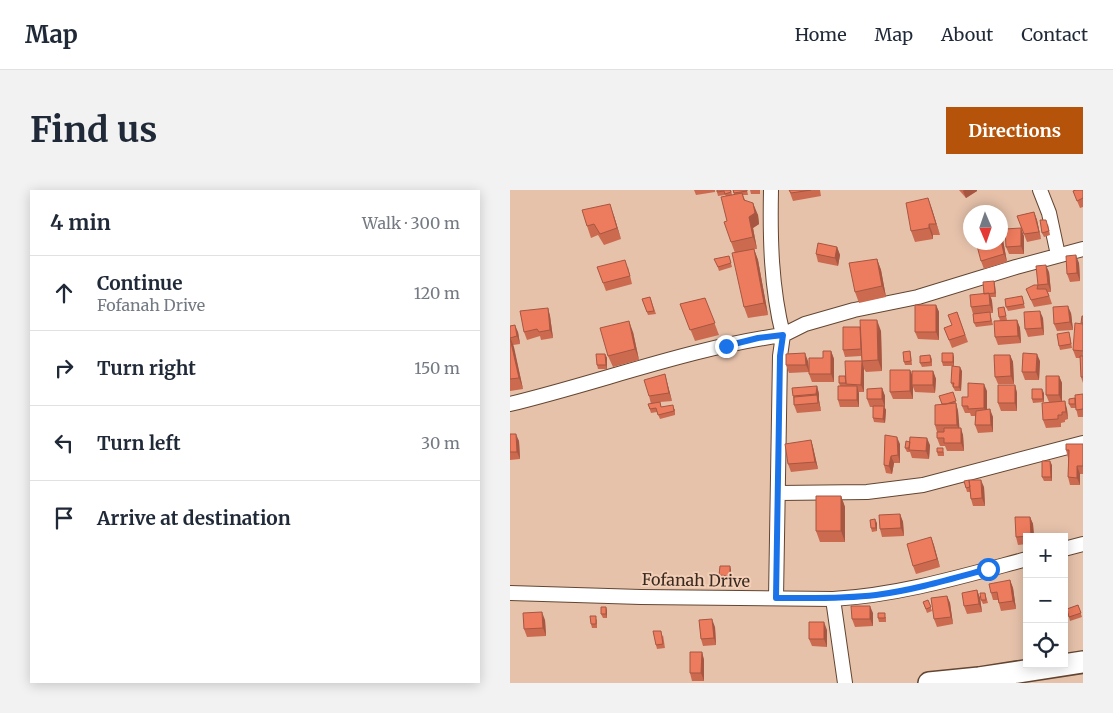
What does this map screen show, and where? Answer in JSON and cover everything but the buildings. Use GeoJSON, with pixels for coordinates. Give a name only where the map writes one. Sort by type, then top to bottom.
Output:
{"type":"FeatureCollection","features":[{"type":"Feature","properties":{"kind":"highway"},"geometry":{"type":"LineString","coordinates":[[928,683],[979,678],[1083,662]]}},
{"type":"Feature","properties":{"kind":"highway"},"geometry":{"type":"LineString","coordinates":[[1016,683],[1083,673]]}},
{"type":"Feature","properties":{"kind":"street"},"geometry":{"type":"LineString","coordinates":[[771,190],[770,225],[773,285],[783,335],[779,382],[779,493],[776,598]]}},
{"type":"Feature","properties":{"kind":"street"},"geometry":{"type":"LineString","coordinates":[[1040,190],[1048,213],[1058,255]]}},
{"type":"Feature","properties":{"kind":"street"},"geometry":{"type":"LineString","coordinates":[[510,404],[677,358],[758,338],[783,335],[805,324],[854,310],[918,297],[1083,249]]}},
{"type":"Feature","properties":{"kind":"street"},"geometry":{"type":"LineString","coordinates":[[779,493],[867,492],[923,485],[1083,443]]}},
{"type":"Feature","properties":{"kind":"street"},"geometry":{"type":"LineString","coordinates":[[1068,548],[1083,544]]}},
{"type":"Feature","properties":{"kind":"street","name":"Fofanah Drive"},"geometry":{"type":"LineString","coordinates":[[510,593],[641,597],[833,599],[878,595],[912,589],[1023,560]]}},
{"type":"Feature","properties":{"kind":"street"},"geometry":{"type":"LineString","coordinates":[[833,599],[845,683]]}},
{"type":"Feature","properties":{"kind":"route"},"geometry":{"type":"LineString","coordinates":[[726,346],[758,338],[783,335],[780,356],[776,598],[833,599],[878,595],[912,589],[988,569]]}}]}
